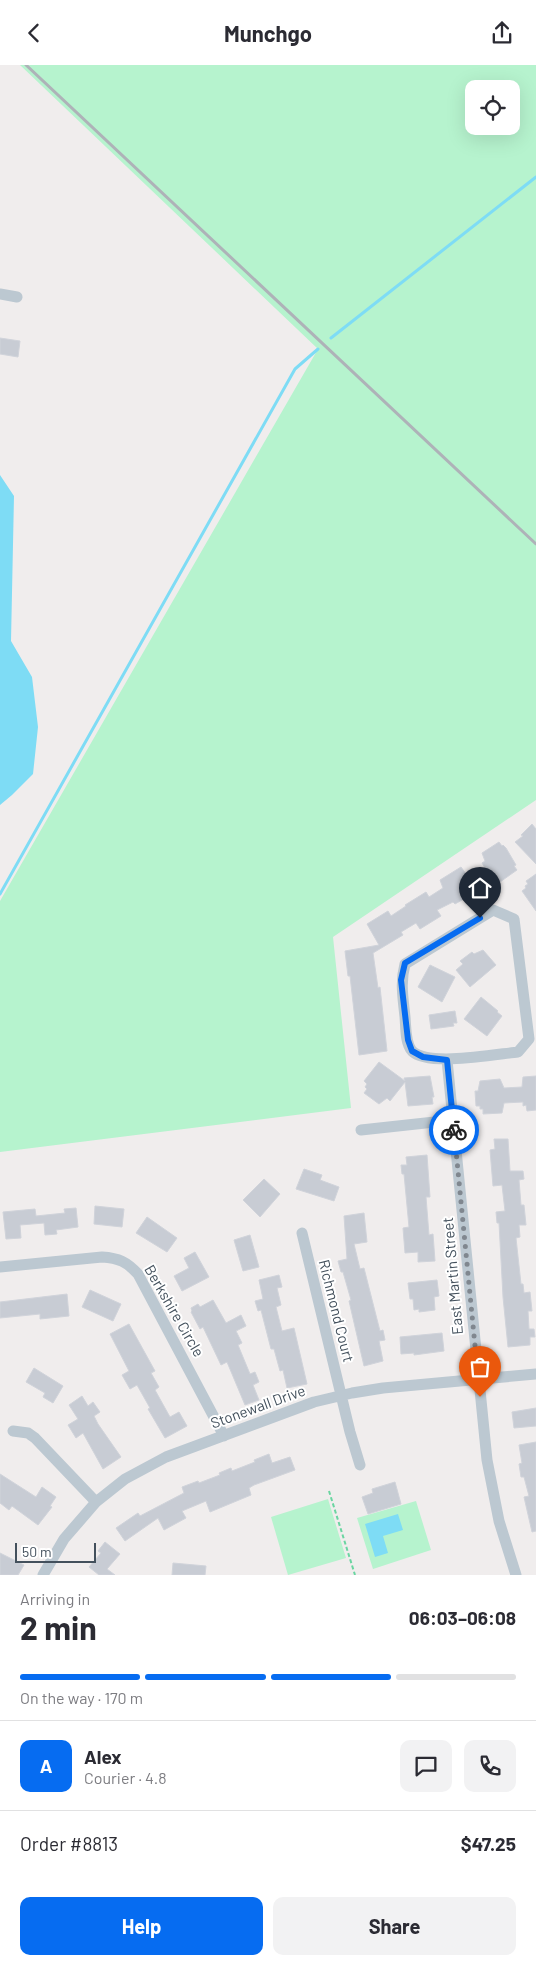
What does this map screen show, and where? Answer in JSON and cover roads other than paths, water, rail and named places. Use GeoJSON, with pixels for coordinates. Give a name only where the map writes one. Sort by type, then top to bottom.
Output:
{"type":"FeatureCollection","features":[{"type":"Feature","properties":{"kind":"street"},"geometry":{"type":"LineString","coordinates":[[0,294],[17,297]]}},
{"type":"Feature","properties":{"kind":"street"},"geometry":{"type":"LineString","coordinates":[[493,910],[514,919],[529,1039],[518,1052],[447,1060],[423,1057],[412,1051],[408,1040],[401,980],[405,963],[493,910]]}},
{"type":"Feature","properties":{"kind":"street","name":"East Martin Street"},"geometry":{"type":"LineString","coordinates":[[447,1060],[487,1460],[499,1521],[516,1575]]}},
{"type":"Feature","properties":{"kind":"street"},"geometry":{"type":"LineString","coordinates":[[362,1130],[453,1120]]}},
{"type":"Feature","properties":{"kind":"street","name":"Richmond Court"},"geometry":{"type":"LineString","coordinates":[[302,1233],[360,1465]]}},
{"type":"Feature","properties":{"kind":"street","name":"Berkshire Circle"},"geometry":{"type":"LineString","coordinates":[[0,1267],[102,1257],[114,1258],[127,1263],[138,1274],[224,1436]]}},
{"type":"Feature","properties":{"kind":"street","name":"Stonewall Drive"},"geometry":{"type":"LineString","coordinates":[[43,1575],[64,1539],[96,1502],[125,1479],[149,1465],[314,1403],[342,1396],[383,1388],[536,1373]]}},
{"type":"Feature","properties":{"kind":"street"},"geometry":{"type":"LineString","coordinates":[[13,1431],[28,1433],[35,1438],[96,1502]]}},
{"type":"Feature","properties":{"kind":"water"},"geometry":{"type":"Polygon","coordinates":[[[0,475],[14,496],[11,641],[32,677],[38,727],[33,774],[0,805],[0,475]]]}},
{"type":"Feature","properties":{"kind":"water"},"geometry":{"type":"Polygon","coordinates":[[[398,1514],[403,1530],[383,1536],[388,1553],[375,1557],[365,1524],[398,1514]]]}},
{"type":"Feature","properties":{"kind":"waterway"},"geometry":{"type":"LineString","coordinates":[[331,338],[536,177]]}},
{"type":"Feature","properties":{"kind":"waterway"},"geometry":{"type":"LineString","coordinates":[[0,894],[295,369],[318,349]]}},
{"type":"Feature","properties":{"kind":"railway"},"geometry":{"type":"LineString","coordinates":[[26,65],[536,544]]}}]}
